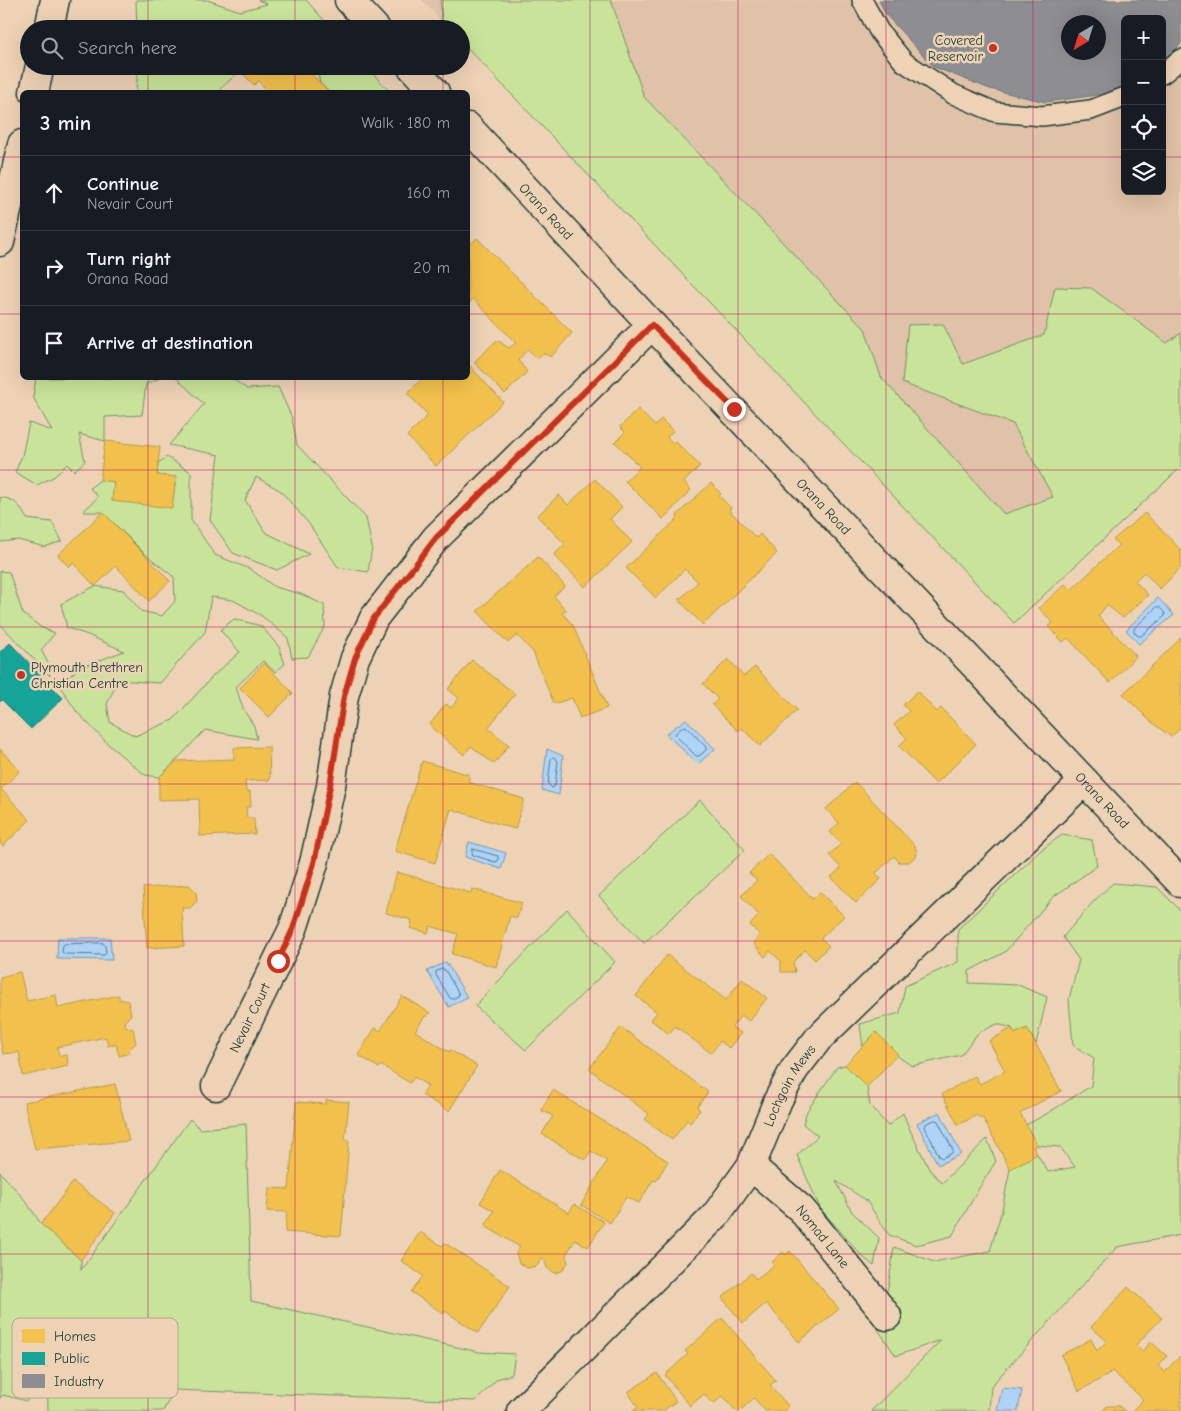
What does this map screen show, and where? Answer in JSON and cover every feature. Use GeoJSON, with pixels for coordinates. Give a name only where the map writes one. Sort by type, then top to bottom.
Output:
{"type":"FeatureCollection","features":[{"type":"Feature","properties":{"kind":"street"},"geometry":{"type":"LineString","coordinates":[[51,20],[55,0]]}},
{"type":"Feature","properties":{"kind":"street"},"geometry":{"type":"LineString","coordinates":[[349,0],[368,20]]}},
{"type":"Feature","properties":{"kind":"street"},"geometry":{"type":"LineString","coordinates":[[34,90],[38,75]]}},
{"type":"Feature","properties":{"kind":"street"},"geometry":{"type":"LineString","coordinates":[[419,75],[433,90]]}},
{"type":"Feature","properties":{"kind":"street","name":"Orana Road"},"geometry":{"type":"LineString","coordinates":[[470,129],[652,325],[1181,883]]}},
{"type":"Feature","properties":{"kind":"street"},"geometry":{"type":"LineString","coordinates":[[0,242],[20,153]]}},
{"type":"Feature","properties":{"kind":"street","name":"Nevair Court"},"geometry":{"type":"LineString","coordinates":[[216,1086],[293,929],[314,863],[330,786],[344,696],[355,658],[374,618],[436,538],[652,325]]}},
{"type":"Feature","properties":{"kind":"street","name":"Lochgoin Mews"},"geometry":{"type":"LineString","coordinates":[[521,1411],[716,1216],[750,1166],[778,1100],[794,1070],[818,1039],[1084,781]]}},
{"type":"Feature","properties":{"kind":"street","name":"Nomad Lane"},"geometry":{"type":"LineString","coordinates":[[750,1166],[801,1210],[887,1316]]}},
{"type":"Feature","properties":{"kind":"lane"},"geometry":{"type":"LineString","coordinates":[[862,0],[879,31],[904,62],[953,94],[995,112],[1042,116],[1091,110],[1121,98]]}},
{"type":"Feature","properties":{"kind":"lane"},"geometry":{"type":"LineString","coordinates":[[1166,71],[1181,59]]}},
{"type":"Feature","properties":{"kind":"shaded area"},"geometry":{"type":"Polygon","coordinates":[[[422,0],[1181,0],[1181,467],[1014,623],[470,50],[470,20],[441,20],[422,0]]]}},
{"type":"Feature","properties":{"kind":"green space"},"geometry":{"type":"Polygon","coordinates":[[[136,0],[207,0],[240,11],[267,4],[258,0],[306,0],[324,20],[137,20],[136,0]]]}},
{"type":"Feature","properties":{"kind":"green space"},"geometry":{"type":"Polygon","coordinates":[[[440,0],[611,0],[644,97],[865,329],[881,377],[1004,514],[1053,497],[1013,424],[902,383],[908,325],[943,324],[963,364],[1044,335],[1055,287],[1091,288],[1167,343],[1181,333],[1181,467],[1014,623],[470,50],[470,20],[442,20],[440,0]]]}},
{"type":"Feature","properties":{"kind":"green space"},"geometry":{"type":"Polygon","coordinates":[[[137,75],[235,75],[219,90],[136,90],[137,75]]]}},
{"type":"Feature","properties":{"kind":"green space"},"geometry":{"type":"Polygon","coordinates":[[[318,75],[374,75],[388,90],[327,90],[320,84],[318,75]]]}},
{"type":"Feature","properties":{"kind":"green space"},"geometry":{"type":"Polygon","coordinates":[[[36,380],[155,380],[146,384],[142,415],[105,417],[105,441],[79,434],[85,461],[74,471],[67,464],[55,476],[37,485],[15,472],[22,456],[29,423],[52,431],[33,397],[36,380]]]}},
{"type":"Feature","properties":{"kind":"green space"},"geometry":{"type":"Polygon","coordinates":[[[178,380],[234,380],[247,389],[278,387],[292,418],[297,445],[366,518],[372,547],[368,572],[338,567],[309,524],[281,491],[256,477],[245,500],[265,532],[309,554],[277,570],[233,553],[210,520],[219,455],[169,445],[204,404],[178,380]]]}},
{"type":"Feature","properties":{"kind":"green space"},"geometry":{"type":"Polygon","coordinates":[[[167,457],[191,472],[191,520],[215,555],[250,569],[275,587],[301,594],[324,605],[325,626],[308,657],[292,658],[288,638],[262,616],[233,600],[211,597],[205,632],[160,683],[118,680],[107,704],[110,722],[135,736],[173,720],[214,675],[240,652],[220,630],[234,619],[261,626],[279,647],[285,664],[275,672],[263,661],[236,687],[243,709],[254,726],[257,739],[205,730],[159,777],[145,775],[109,745],[77,712],[59,685],[79,668],[124,651],[67,628],[61,604],[95,586],[123,590],[141,611],[162,616],[175,601],[174,577],[145,554],[103,512],[83,512],[98,497],[90,488],[100,480],[114,482],[112,501],[172,507],[176,477],[157,475],[158,463],[167,457]]]}},
{"type":"Feature","properties":{"kind":"green space"},"geometry":{"type":"Polygon","coordinates":[[[0,497],[17,504],[27,519],[52,522],[62,541],[45,547],[18,540],[0,542],[0,497]]]}},
{"type":"Feature","properties":{"kind":"green space"},"geometry":{"type":"Polygon","coordinates":[[[0,571],[9,572],[23,614],[42,628],[55,633],[41,650],[48,663],[50,676],[0,624],[0,571]]]}},
{"type":"Feature","properties":{"kind":"green space"},"geometry":{"type":"Polygon","coordinates":[[[700,800],[745,850],[644,943],[599,896],[700,800]]]}},
{"type":"Feature","properties":{"kind":"green space"},"geometry":{"type":"Polygon","coordinates":[[[1062,835],[1092,840],[1097,866],[1053,897],[1005,952],[969,971],[969,983],[1018,985],[1047,997],[1036,1044],[1027,1028],[1015,1034],[1012,1028],[997,1024],[978,1033],[961,1055],[912,1066],[900,1058],[876,1032],[863,1046],[860,1024],[900,1013],[905,986],[958,962],[958,929],[1041,850],[1062,835]]]}},
{"type":"Feature","properties":{"kind":"green space"},"geometry":{"type":"Polygon","coordinates":[[[1113,883],[1157,887],[1181,911],[1181,1235],[1117,1247],[991,1386],[989,1411],[871,1411],[941,1340],[896,1356],[877,1328],[889,1283],[894,1247],[934,1262],[990,1251],[1002,1210],[1010,1169],[1037,1154],[1048,1172],[1075,1167],[1060,1147],[1037,1145],[1026,1125],[1091,1086],[1094,1058],[1073,1045],[1069,999],[1079,960],[1063,937],[1094,901],[1113,883]]]}},
{"type":"Feature","properties":{"kind":"green space"},"geometry":{"type":"Polygon","coordinates":[[[567,909],[615,962],[526,1050],[475,1006],[567,909]]]}},
{"type":"Feature","properties":{"kind":"green space"},"geometry":{"type":"Polygon","coordinates":[[[845,1065],[867,1087],[870,1106],[888,1126],[903,1113],[929,1169],[942,1183],[987,1139],[996,1161],[952,1236],[916,1245],[889,1235],[866,1200],[836,1181],[852,1212],[879,1238],[874,1266],[861,1255],[820,1208],[797,1155],[818,1136],[803,1124],[807,1111],[837,1067],[845,1065]]]}},
{"type":"Feature","properties":{"kind":"green space"},"geometry":{"type":"Polygon","coordinates":[[[190,1119],[200,1129],[246,1124],[251,1301],[479,1352],[515,1354],[512,1374],[497,1379],[476,1401],[178,1390],[178,1318],[12,1318],[12,1397],[3,1395],[0,1398],[0,1172],[25,1200],[41,1224],[81,1260],[81,1270],[190,1119]]]}},
{"type":"Feature","properties":{"kind":"green space"},"geometry":{"type":"Polygon","coordinates":[[[15,1398],[28,1398],[27,1401],[15,1398]]]}},
{"type":"Feature","properties":{"kind":"green space"},"geometry":{"type":"Polygon","coordinates":[[[48,1398],[170,1398],[163,1411],[48,1411],[48,1398]]]}},
{"type":"Feature","properties":{"kind":"water"},"geometry":{"type":"Polygon","coordinates":[[[1158,598],[1174,615],[1139,644],[1126,630],[1158,598]]]}},
{"type":"Feature","properties":{"kind":"water"},"geometry":{"type":"Polygon","coordinates":[[[686,719],[715,749],[698,764],[666,734],[686,719]]]}},
{"type":"Feature","properties":{"kind":"water"},"geometry":{"type":"Polygon","coordinates":[[[547,749],[563,756],[559,795],[542,790],[547,749]]]}},
{"type":"Feature","properties":{"kind":"water"},"geometry":{"type":"Polygon","coordinates":[[[469,842],[506,853],[501,869],[465,857],[469,842]]]}},
{"type":"Feature","properties":{"kind":"water"},"geometry":{"type":"Polygon","coordinates":[[[58,938],[110,938],[112,960],[57,959],[58,938]]]}},
{"type":"Feature","properties":{"kind":"water"},"geometry":{"type":"Polygon","coordinates":[[[446,962],[467,997],[449,1007],[427,971],[446,962]]]}},
{"type":"Feature","properties":{"kind":"water"},"geometry":{"type":"Polygon","coordinates":[[[940,1112],[961,1154],[938,1165],[917,1123],[940,1112]]]}},
{"type":"Feature","properties":{"kind":"water"},"geometry":{"type":"Polygon","coordinates":[[[1002,1388],[1022,1390],[1018,1411],[997,1411],[1002,1388]]]}},
{"type":"Feature","properties":{"kind":"building: Homes"},"geometry":{"type":"Polygon","coordinates":[[[244,75],[313,75],[327,90],[267,90],[258,81],[254,85],[244,75]]]}},
{"type":"Feature","properties":{"kind":"building: Homes"},"geometry":{"type":"Polygon","coordinates":[[[477,238],[572,333],[551,357],[543,353],[537,359],[528,349],[518,360],[527,372],[505,394],[474,362],[497,340],[509,348],[516,343],[473,299],[470,302],[470,244],[477,238]]]}},
{"type":"Feature","properties":{"kind":"building: Homes"},"geometry":{"type":"Polygon","coordinates":[[[470,366],[503,402],[436,466],[407,436],[428,415],[407,393],[421,380],[470,380],[470,366]]]}},
{"type":"Feature","properties":{"kind":"building: Homes"},"geometry":{"type":"Polygon","coordinates":[[[638,409],[655,426],[661,419],[673,431],[667,437],[673,443],[675,441],[700,466],[684,482],[691,490],[663,519],[625,481],[640,467],[615,442],[625,432],[620,427],[638,409]]]}},
{"type":"Feature","properties":{"kind":"building: Homes"},"geometry":{"type":"Polygon","coordinates":[[[105,441],[160,447],[157,475],[176,477],[172,508],[112,501],[114,482],[100,480],[105,441]]]}},
{"type":"Feature","properties":{"kind":"building: Homes"},"geometry":{"type":"Polygon","coordinates":[[[595,479],[622,507],[610,519],[632,542],[585,587],[554,555],[565,544],[537,516],[559,495],[568,505],[595,479]]]}},
{"type":"Feature","properties":{"kind":"building: Homes"},"geometry":{"type":"Polygon","coordinates":[[[711,483],[721,494],[719,496],[731,508],[729,510],[756,538],[760,534],[777,553],[703,625],[679,600],[698,582],[685,569],[656,598],[626,568],[711,483]]]}},
{"type":"Feature","properties":{"kind":"building: Homes"},"geometry":{"type":"Polygon","coordinates":[[[103,512],[170,581],[149,601],[116,566],[95,586],[73,563],[69,567],[58,555],[103,512]]]}},
{"type":"Feature","properties":{"kind":"building: Homes"},"geometry":{"type":"Polygon","coordinates":[[[1145,513],[1181,550],[1181,567],[1160,589],[1144,572],[1135,581],[1148,595],[1123,618],[1107,605],[1098,616],[1136,656],[1110,683],[1068,638],[1063,642],[1048,627],[1053,623],[1039,608],[1065,584],[1071,590],[1119,545],[1113,540],[1145,513]]]}},
{"type":"Feature","properties":{"kind":"building: Homes"},"geometry":{"type":"Polygon","coordinates":[[[538,557],[565,586],[554,596],[566,610],[562,613],[573,625],[607,708],[580,718],[572,698],[554,704],[533,652],[517,635],[508,643],[477,611],[538,557]]]}},
{"type":"Feature","properties":{"kind":"building: Homes"},"geometry":{"type":"Polygon","coordinates":[[[1181,638],[1181,727],[1171,737],[1148,719],[1123,694],[1181,638]]]}},
{"type":"Feature","properties":{"kind":"building: Homes"},"geometry":{"type":"Polygon","coordinates":[[[728,659],[744,676],[755,667],[797,710],[760,746],[742,728],[738,731],[712,705],[718,699],[703,684],[728,659]]]}},
{"type":"Feature","properties":{"kind":"building: Homes"},"geometry":{"type":"Polygon","coordinates":[[[472,660],[515,694],[488,728],[509,745],[494,764],[471,746],[464,755],[432,728],[433,726],[430,724],[446,704],[451,708],[459,698],[448,689],[472,660]]]}},
{"type":"Feature","properties":{"kind":"building: Homes"},"geometry":{"type":"Polygon","coordinates":[[[264,663],[293,693],[269,717],[240,688],[264,663]]]}},
{"type":"Feature","properties":{"kind":"building: Homes"},"geometry":{"type":"Polygon","coordinates":[[[917,691],[937,712],[941,708],[976,744],[936,784],[899,746],[907,738],[894,725],[909,711],[903,705],[917,691]]]}},
{"type":"Feature","properties":{"kind":"building: Homes"},"geometry":{"type":"Polygon","coordinates":[[[269,747],[270,780],[245,781],[246,791],[250,791],[251,807],[246,807],[247,818],[254,818],[255,834],[200,836],[199,799],[159,800],[159,777],[177,761],[234,759],[234,748],[269,747]]]}},
{"type":"Feature","properties":{"kind":"building: Homes"},"geometry":{"type":"Polygon","coordinates":[[[0,749],[20,771],[1,789],[30,820],[3,846],[0,843],[0,749]]]}},
{"type":"Feature","properties":{"kind":"building: Homes"},"geometry":{"type":"Polygon","coordinates":[[[422,761],[470,775],[468,782],[524,799],[515,829],[451,809],[435,863],[395,851],[422,761]]]}},
{"type":"Feature","properties":{"kind":"building: Homes"},"geometry":{"type":"Polygon","coordinates":[[[855,782],[915,846],[917,855],[909,862],[899,862],[894,856],[876,873],[881,879],[856,903],[831,877],[841,868],[829,855],[841,844],[830,832],[839,823],[826,809],[855,782]]]}},
{"type":"Feature","properties":{"kind":"building: Homes"},"geometry":{"type":"Polygon","coordinates":[[[769,854],[813,899],[820,892],[844,916],[821,938],[829,946],[815,960],[805,950],[793,962],[795,972],[781,972],[781,961],[770,951],[765,957],[753,943],[760,935],[750,925],[759,915],[741,896],[757,880],[749,873],[769,854]]]}},
{"type":"Feature","properties":{"kind":"building: Homes"},"geometry":{"type":"Polygon","coordinates":[[[397,872],[471,893],[472,889],[522,903],[517,918],[510,916],[496,967],[452,954],[458,934],[430,926],[428,933],[410,928],[412,920],[386,913],[397,872]]]}},
{"type":"Feature","properties":{"kind":"building: Homes"},"geometry":{"type":"Polygon","coordinates":[[[189,885],[196,892],[197,901],[190,908],[182,908],[184,946],[147,948],[143,888],[189,885]]]}},
{"type":"Feature","properties":{"kind":"building: Homes"},"geometry":{"type":"Polygon","coordinates":[[[667,955],[726,1000],[742,979],[767,998],[749,1021],[741,1015],[732,1027],[741,1033],[729,1048],[720,1041],[711,1053],[675,1026],[669,1034],[651,1020],[657,1012],[636,996],[667,955]]]}},
{"type":"Feature","properties":{"kind":"building: Homes"},"geometry":{"type":"Polygon","coordinates":[[[20,972],[27,1001],[56,995],[58,1008],[119,995],[119,999],[128,1001],[131,1015],[124,1022],[125,1026],[133,1029],[136,1043],[129,1049],[130,1053],[119,1056],[116,1044],[108,1046],[106,1037],[57,1047],[59,1056],[67,1055],[68,1066],[23,1076],[19,1052],[3,1054],[0,1039],[0,977],[20,972]]]}},
{"type":"Feature","properties":{"kind":"building: Homes"},"geometry":{"type":"Polygon","coordinates":[[[402,996],[430,1013],[427,1017],[425,1016],[415,1031],[449,1052],[450,1050],[477,1066],[449,1111],[422,1095],[428,1086],[414,1077],[410,1083],[381,1065],[379,1068],[358,1055],[375,1028],[380,1031],[402,996]]]}},
{"type":"Feature","properties":{"kind":"building: Homes"},"geometry":{"type":"Polygon","coordinates":[[[621,1027],[708,1092],[697,1107],[700,1110],[690,1123],[687,1120],[672,1140],[645,1120],[649,1114],[589,1069],[621,1027]]]}},
{"type":"Feature","properties":{"kind":"building: Homes"},"geometry":{"type":"Polygon","coordinates":[[[1012,1028],[1015,1034],[1027,1028],[1061,1091],[1020,1113],[1037,1145],[1033,1147],[1037,1154],[1010,1169],[983,1118],[980,1119],[977,1115],[958,1125],[942,1094],[975,1076],[980,1084],[1005,1071],[989,1041],[1012,1028]]]}},
{"type":"Feature","properties":{"kind":"building: Homes"},"geometry":{"type":"Polygon","coordinates":[[[876,1032],[898,1054],[867,1087],[845,1065],[876,1032]]]}},
{"type":"Feature","properties":{"kind":"building: Homes"},"geometry":{"type":"Polygon","coordinates":[[[115,1084],[129,1141],[35,1149],[24,1102],[115,1084]]]}},
{"type":"Feature","properties":{"kind":"building: Homes"},"geometry":{"type":"Polygon","coordinates":[[[553,1090],[668,1161],[656,1181],[653,1180],[639,1203],[626,1197],[610,1223],[581,1205],[607,1161],[591,1151],[585,1160],[542,1134],[553,1116],[541,1110],[553,1090]]]}},
{"type":"Feature","properties":{"kind":"building: Homes"},"geometry":{"type":"Polygon","coordinates":[[[326,1100],[349,1102],[345,1140],[349,1141],[341,1236],[285,1232],[287,1212],[267,1211],[269,1188],[289,1189],[296,1102],[326,1104],[326,1100]]]}},
{"type":"Feature","properties":{"kind":"building: Homes"},"geometry":{"type":"Polygon","coordinates":[[[500,1170],[569,1213],[574,1204],[604,1222],[588,1247],[575,1240],[566,1255],[568,1262],[562,1271],[555,1273],[547,1268],[545,1260],[542,1258],[537,1266],[527,1268],[519,1263],[516,1253],[520,1247],[485,1226],[494,1211],[480,1203],[500,1170]]]}},
{"type":"Feature","properties":{"kind":"building: Homes"},"geometry":{"type":"Polygon","coordinates":[[[73,1182],[115,1213],[81,1260],[41,1224],[73,1182]]]}},
{"type":"Feature","properties":{"kind":"building: Homes"},"geometry":{"type":"Polygon","coordinates":[[[420,1232],[442,1246],[445,1243],[510,1286],[478,1333],[445,1311],[444,1314],[411,1292],[423,1276],[401,1261],[420,1232]]]}},
{"type":"Feature","properties":{"kind":"building: Homes"},"geometry":{"type":"Polygon","coordinates":[[[790,1251],[839,1309],[799,1342],[766,1303],[743,1323],[722,1298],[751,1273],[756,1279],[774,1265],[772,1262],[783,1252],[785,1255],[790,1251]]]}},
{"type":"Feature","properties":{"kind":"building: Homes"},"geometry":{"type":"Polygon","coordinates":[[[1128,1287],[1162,1318],[1136,1345],[1143,1351],[1151,1342],[1167,1356],[1158,1366],[1165,1372],[1181,1355],[1181,1411],[1132,1411],[1143,1399],[1112,1371],[1079,1391],[1061,1355],[1091,1339],[1097,1351],[1107,1341],[1091,1327],[1128,1287]]]}},
{"type":"Feature","properties":{"kind":"building: Homes"},"geometry":{"type":"Polygon","coordinates":[[[722,1318],[776,1381],[770,1385],[789,1407],[784,1411],[765,1411],[754,1398],[740,1411],[736,1411],[723,1396],[713,1404],[704,1394],[690,1406],[665,1375],[688,1354],[685,1351],[722,1318]]]}},
{"type":"Feature","properties":{"kind":"building: Homes"},"geometry":{"type":"Polygon","coordinates":[[[657,1373],[676,1401],[663,1411],[633,1411],[638,1407],[628,1392],[657,1373]]]}},
{"type":"Feature","properties":{"kind":"building: Homes"},"geometry":{"type":"Polygon","coordinates":[[[1107,1406],[1119,1406],[1125,1411],[1103,1411],[1107,1406]]]}},
{"type":"Feature","properties":{"kind":"building: Public","name":"Plymouth Brethren Christian Centre"},"geometry":{"type":"Polygon","coordinates":[[[10,643],[63,698],[31,729],[2,700],[0,702],[0,652],[10,643]]]}},
{"type":"Feature","properties":{"kind":"building: Industry","name":"Covered Reservoir"},"geometry":{"type":"Polygon","coordinates":[[[879,0],[1181,0],[1181,44],[1166,58],[1166,15],[1121,15],[1121,87],[1112,93],[1046,102],[990,89],[934,67],[886,15],[879,0]]]}},
{"type":"Feature","properties":{"kind":"place","name":"Covered Reservoir"},"geometry":{"type":"Point","coordinates":[993,48]}},
{"type":"Feature","properties":{"kind":"place","name":"Plymouth Brethren Christian Centre"},"geometry":{"type":"Point","coordinates":[21,675]}},
{"type":"Feature","properties":{"kind":"route"},"geometry":{"type":"LineString","coordinates":[[278,961],[293,929],[314,863],[330,786],[344,696],[355,658],[374,618],[436,538],[652,325],[734,409]]}}]}
